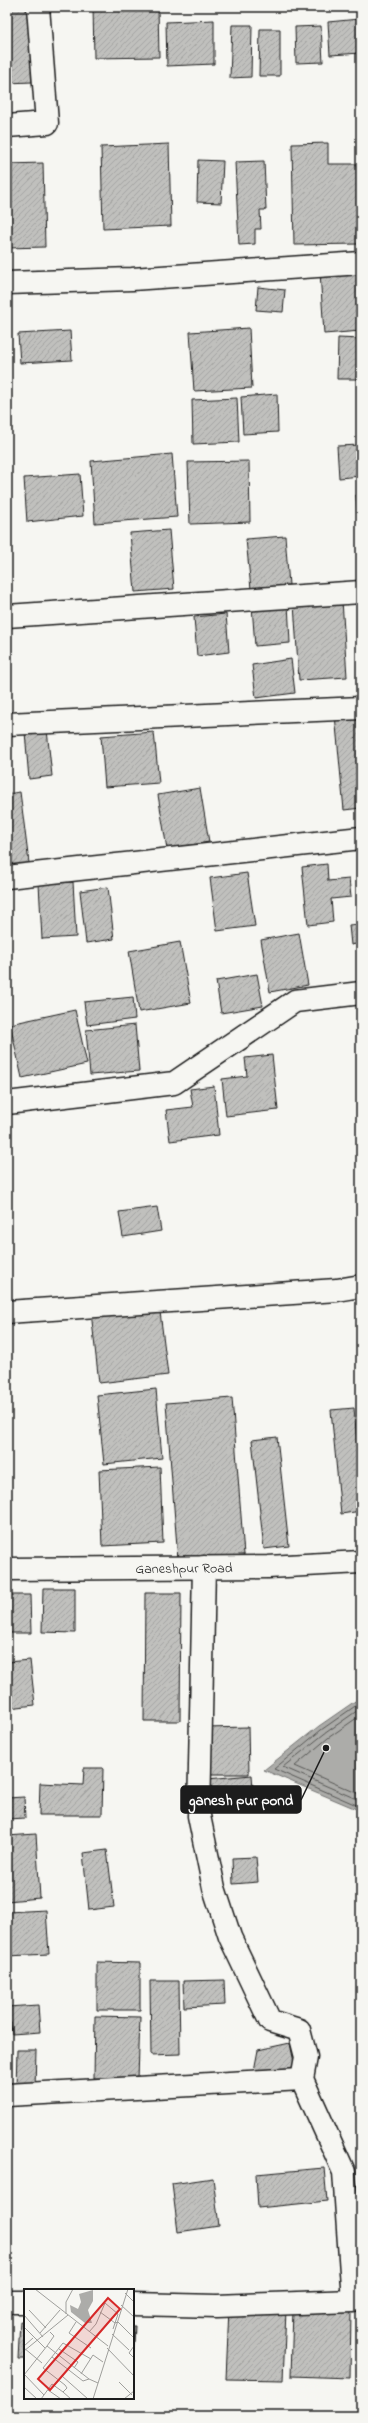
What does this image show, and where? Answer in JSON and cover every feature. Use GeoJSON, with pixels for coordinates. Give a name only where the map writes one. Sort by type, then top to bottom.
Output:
{"type":"FeatureCollection","features":[{"type":"Feature","properties":{"kind":"street"},"geometry":{"type":"LineString","coordinates":[[7,126],[47,124],[38,7]]}},
{"type":"Feature","properties":{"kind":"street"},"geometry":{"type":"LineString","coordinates":[[7,283],[132,279],[361,263]]}},
{"type":"Feature","properties":{"kind":"street"},"geometry":{"type":"LineString","coordinates":[[7,616],[361,592]]}},
{"type":"Feature","properties":{"kind":"street"},"geometry":{"type":"LineString","coordinates":[[7,724],[361,708]]}},
{"type":"Feature","properties":{"kind":"street"},"geometry":{"type":"LineString","coordinates":[[7,877],[361,838]]}},
{"type":"Feature","properties":{"kind":"street"},"geometry":{"type":"LineString","coordinates":[[7,1103],[174,1083],[295,1001],[361,993]]}},
{"type":"Feature","properties":{"kind":"street"},"geometry":{"type":"LineString","coordinates":[[7,1312],[336,1290],[361,1286]]}},
{"type":"Feature","properties":{"kind":"street","name":"Ganeshpur Road"},"geometry":{"type":"LineString","coordinates":[[7,1569],[204,1567],[361,1562]]}},
{"type":"Feature","properties":{"kind":"street"},"geometry":{"type":"LineString","coordinates":[[134,2304],[217,2306],[353,2301],[344,2172],[302,2079],[306,2057],[299,2030],[270,2021],[230,1937],[214,1888],[199,1816],[204,1567]]}},
{"type":"Feature","properties":{"kind":"street"},"geometry":{"type":"LineString","coordinates":[[7,2095],[302,2079]]}},
{"type":"Feature","properties":{"kind":"street"},"geometry":{"type":"LineString","coordinates":[[7,2302],[24,2302]]}},
{"type":"Feature","properties":{"kind":"water"},"geometry":{"type":"Polygon","coordinates":[[[361,1697],[361,1811],[264,1770],[319,1726],[361,1697]]]}},
{"type":"Feature","properties":{"kind":"building"},"geometry":{"type":"Polygon","coordinates":[[[7,7],[29,7],[32,82],[7,83],[7,7]]]}},
{"type":"Feature","properties":{"kind":"building"},"geometry":{"type":"Polygon","coordinates":[[[93,7],[158,7],[159,57],[94,58],[93,7]]]}},
{"type":"Feature","properties":{"kind":"building"},"geometry":{"type":"Polygon","coordinates":[[[359,19],[361,53],[330,55],[328,22],[359,19]]]}},
{"type":"Feature","properties":{"kind":"building"},"geometry":{"type":"Polygon","coordinates":[[[214,20],[214,64],[167,66],[166,22],[214,20]]]}},
{"type":"Feature","properties":{"kind":"building"},"geometry":{"type":"Polygon","coordinates":[[[232,25],[252,25],[251,77],[230,78],[232,25]]]}},
{"type":"Feature","properties":{"kind":"building"},"geometry":{"type":"Polygon","coordinates":[[[321,26],[323,62],[296,63],[295,27],[321,26]]]}},
{"type":"Feature","properties":{"kind":"building"},"geometry":{"type":"Polygon","coordinates":[[[260,29],[280,29],[280,76],[259,76],[260,29]]]}},
{"type":"Feature","properties":{"kind":"building"},"geometry":{"type":"Polygon","coordinates":[[[328,143],[328,164],[358,164],[359,244],[294,245],[292,144],[328,143]]]}},
{"type":"Feature","properties":{"kind":"building"},"geometry":{"type":"Polygon","coordinates":[[[169,144],[171,226],[103,229],[101,147],[169,144]]]}},
{"type":"Feature","properties":{"kind":"building"},"geometry":{"type":"Polygon","coordinates":[[[198,160],[223,161],[221,203],[197,202],[198,160]]]}},
{"type":"Feature","properties":{"kind":"building"},"geometry":{"type":"Polygon","coordinates":[[[264,161],[266,210],[260,210],[261,229],[255,229],[255,244],[239,245],[235,162],[264,161]]]}},
{"type":"Feature","properties":{"kind":"building"},"geometry":{"type":"Polygon","coordinates":[[[43,163],[45,247],[7,248],[7,164],[43,163]]]}},
{"type":"Feature","properties":{"kind":"building"},"geometry":{"type":"Polygon","coordinates":[[[361,269],[361,331],[324,334],[320,272],[361,269]]]}},
{"type":"Feature","properties":{"kind":"building"},"geometry":{"type":"Polygon","coordinates":[[[258,287],[285,290],[283,312],[256,310],[258,287]]]}},
{"type":"Feature","properties":{"kind":"building"},"geometry":{"type":"Polygon","coordinates":[[[249,328],[252,388],[194,391],[190,332],[249,328]]]}},
{"type":"Feature","properties":{"kind":"building"},"geometry":{"type":"Polygon","coordinates":[[[70,331],[72,360],[20,363],[18,334],[70,331]]]}},
{"type":"Feature","properties":{"kind":"building"},"geometry":{"type":"Polygon","coordinates":[[[338,338],[361,339],[361,379],[337,379],[338,338]]]}},
{"type":"Feature","properties":{"kind":"building"},"geometry":{"type":"Polygon","coordinates":[[[277,394],[278,432],[243,434],[241,397],[277,394]]]}},
{"type":"Feature","properties":{"kind":"building"},"geometry":{"type":"Polygon","coordinates":[[[237,398],[239,442],[193,444],[192,400],[237,398]]]}},
{"type":"Feature","properties":{"kind":"building"},"geometry":{"type":"Polygon","coordinates":[[[361,445],[361,476],[339,478],[337,446],[361,445]]]}},
{"type":"Feature","properties":{"kind":"building"},"geometry":{"type":"Polygon","coordinates":[[[172,454],[177,517],[95,523],[91,461],[172,454]]]}},
{"type":"Feature","properties":{"kind":"building"},"geometry":{"type":"Polygon","coordinates":[[[249,461],[250,522],[190,524],[188,462],[249,461]]]}},
{"type":"Feature","properties":{"kind":"building"},"geometry":{"type":"Polygon","coordinates":[[[80,474],[83,516],[27,522],[24,478],[80,474]]]}},
{"type":"Feature","properties":{"kind":"building"},"geometry":{"type":"Polygon","coordinates":[[[356,495],[361,495],[361,521],[358,522],[356,495]]]}},
{"type":"Feature","properties":{"kind":"building"},"geometry":{"type":"Polygon","coordinates":[[[169,530],[174,589],[135,592],[130,533],[169,530]]]}},
{"type":"Feature","properties":{"kind":"building"},"geometry":{"type":"Polygon","coordinates":[[[285,536],[289,585],[251,589],[246,539],[285,536]]]}},
{"type":"Feature","properties":{"kind":"building"},"geometry":{"type":"Polygon","coordinates":[[[342,600],[347,677],[299,680],[294,604],[342,600]]]}},
{"type":"Feature","properties":{"kind":"building"},"geometry":{"type":"Polygon","coordinates":[[[288,603],[290,643],[255,646],[252,606],[288,603]]]}},
{"type":"Feature","properties":{"kind":"building"},"geometry":{"type":"Polygon","coordinates":[[[226,614],[229,652],[197,656],[194,617],[226,614]]]}},
{"type":"Feature","properties":{"kind":"building"},"geometry":{"type":"Polygon","coordinates":[[[291,659],[295,693],[256,698],[252,665],[291,659]]]}},
{"type":"Feature","properties":{"kind":"building"},"geometry":{"type":"Polygon","coordinates":[[[361,713],[361,808],[344,810],[335,715],[361,713]]]}},
{"type":"Feature","properties":{"kind":"building"},"geometry":{"type":"Polygon","coordinates":[[[47,730],[52,776],[29,779],[25,732],[47,730]]]}},
{"type":"Feature","properties":{"kind":"building"},"geometry":{"type":"Polygon","coordinates":[[[154,732],[159,783],[105,787],[101,736],[154,732]]]}},
{"type":"Feature","properties":{"kind":"building"},"geometry":{"type":"Polygon","coordinates":[[[200,788],[209,842],[167,849],[158,795],[200,788]]]}},
{"type":"Feature","properties":{"kind":"building"},"geometry":{"type":"Polygon","coordinates":[[[20,792],[29,863],[7,866],[7,794],[20,792]]]}},
{"type":"Feature","properties":{"kind":"building"},"geometry":{"type":"Polygon","coordinates":[[[327,864],[328,881],[349,879],[351,897],[331,899],[333,922],[308,925],[302,867],[327,864]]]}},
{"type":"Feature","properties":{"kind":"building"},"geometry":{"type":"Polygon","coordinates":[[[247,873],[255,926],[217,931],[210,878],[247,873]]]}},
{"type":"Feature","properties":{"kind":"building"},"geometry":{"type":"Polygon","coordinates":[[[73,882],[76,937],[42,939],[39,884],[73,882]]]}},
{"type":"Feature","properties":{"kind":"building"},"geometry":{"type":"Polygon","coordinates":[[[108,887],[114,939],[86,943],[80,891],[108,887]]]}},
{"type":"Feature","properties":{"kind":"building"},"geometry":{"type":"Polygon","coordinates":[[[361,924],[361,943],[351,945],[349,925],[361,924]]]}},
{"type":"Feature","properties":{"kind":"building"},"geometry":{"type":"Polygon","coordinates":[[[299,933],[308,985],[270,992],[261,940],[299,933]]]}},
{"type":"Feature","properties":{"kind":"building"},"geometry":{"type":"Polygon","coordinates":[[[180,942],[191,1003],[139,1012],[129,951],[180,942]]]}},
{"type":"Feature","properties":{"kind":"building"},"geometry":{"type":"Polygon","coordinates":[[[257,974],[263,1006],[221,1013],[216,981],[257,974]]]}},
{"type":"Feature","properties":{"kind":"building"},"geometry":{"type":"Polygon","coordinates":[[[133,997],[135,1019],[87,1025],[84,1002],[133,997]]]}},
{"type":"Feature","properties":{"kind":"building"},"geometry":{"type":"Polygon","coordinates":[[[75,1010],[87,1064],[22,1078],[10,1024],[75,1010]]]}},
{"type":"Feature","properties":{"kind":"building"},"geometry":{"type":"Polygon","coordinates":[[[135,1025],[139,1071],[90,1075],[86,1030],[135,1025]]]}},
{"type":"Feature","properties":{"kind":"building"},"geometry":{"type":"Polygon","coordinates":[[[272,1055],[278,1110],[226,1116],[222,1079],[247,1076],[245,1058],[272,1055]]]}},
{"type":"Feature","properties":{"kind":"building"},"geometry":{"type":"Polygon","coordinates":[[[214,1086],[219,1135],[170,1141],[166,1110],[193,1107],[190,1089],[214,1086]]]}},
{"type":"Feature","properties":{"kind":"building"},"geometry":{"type":"Polygon","coordinates":[[[157,1207],[161,1231],[123,1237],[119,1212],[157,1207]]]}},
{"type":"Feature","properties":{"kind":"building"},"geometry":{"type":"Polygon","coordinates":[[[159,1304],[168,1375],[99,1383],[91,1312],[159,1304]]]}},
{"type":"Feature","properties":{"kind":"building"},"geometry":{"type":"Polygon","coordinates":[[[156,1389],[162,1458],[104,1464],[97,1395],[156,1389]]]}},
{"type":"Feature","properties":{"kind":"building"},"geometry":{"type":"Polygon","coordinates":[[[232,1398],[244,1555],[178,1560],[166,1403],[232,1398]]]}},
{"type":"Feature","properties":{"kind":"building"},"geometry":{"type":"Polygon","coordinates":[[[354,1408],[361,1484],[361,1511],[341,1514],[331,1410],[354,1408]]]}},
{"type":"Feature","properties":{"kind":"building"},"geometry":{"type":"Polygon","coordinates":[[[277,1437],[289,1546],[264,1549],[252,1440],[277,1437]]]}},
{"type":"Feature","properties":{"kind":"building"},"geometry":{"type":"Polygon","coordinates":[[[160,1467],[163,1543],[102,1546],[99,1470],[160,1467]]]}},
{"type":"Feature","properties":{"kind":"building"},"geometry":{"type":"Polygon","coordinates":[[[43,1588],[75,1588],[75,1633],[42,1632],[43,1588]]]}},
{"type":"Feature","properties":{"kind":"building"},"geometry":{"type":"Polygon","coordinates":[[[145,1593],[181,1593],[180,1721],[144,1721],[145,1593]]]}},
{"type":"Feature","properties":{"kind":"building"},"geometry":{"type":"Polygon","coordinates":[[[7,1595],[30,1595],[31,1633],[7,1633],[7,1595]]]}},
{"type":"Feature","properties":{"kind":"building"},"geometry":{"type":"Polygon","coordinates":[[[30,1660],[35,1705],[9,1708],[7,1662],[30,1660]]]}},
{"type":"Feature","properties":{"kind":"building"},"geometry":{"type":"Polygon","coordinates":[[[248,1727],[249,1774],[207,1774],[206,1728],[248,1727]]]}},
{"type":"Feature","properties":{"kind":"building"},"geometry":{"type":"Polygon","coordinates":[[[84,1768],[103,1768],[102,1815],[39,1815],[40,1783],[83,1785],[84,1768]]]}},
{"type":"Feature","properties":{"kind":"building"},"geometry":{"type":"Polygon","coordinates":[[[252,1775],[254,1802],[209,1806],[207,1779],[252,1775]]]}},
{"type":"Feature","properties":{"kind":"building"},"geometry":{"type":"Polygon","coordinates":[[[24,1797],[25,1818],[7,1819],[7,1798],[24,1797]]]}},
{"type":"Feature","properties":{"kind":"building"},"geometry":{"type":"Polygon","coordinates":[[[36,1834],[40,1898],[7,1901],[7,1836],[36,1834]]]}},
{"type":"Feature","properties":{"kind":"building"},"geometry":{"type":"Polygon","coordinates":[[[107,1850],[114,1907],[89,1910],[83,1853],[107,1850]]]}},
{"type":"Feature","properties":{"kind":"building"},"geometry":{"type":"Polygon","coordinates":[[[256,1857],[258,1882],[233,1884],[232,1858],[256,1857]]]}},
{"type":"Feature","properties":{"kind":"building"},"geometry":{"type":"Polygon","coordinates":[[[46,1910],[49,1954],[7,1956],[7,1912],[46,1910]]]}},
{"type":"Feature","properties":{"kind":"building"},"geometry":{"type":"Polygon","coordinates":[[[97,1962],[140,1963],[140,2010],[97,2010],[97,1962]]]}},
{"type":"Feature","properties":{"kind":"building"},"geometry":{"type":"Polygon","coordinates":[[[224,1980],[225,2005],[184,2007],[183,1981],[224,1980]]]}},
{"type":"Feature","properties":{"kind":"building"},"geometry":{"type":"Polygon","coordinates":[[[150,1981],[179,1981],[180,2054],[151,2055],[150,1981]]]}},
{"type":"Feature","properties":{"kind":"building"},"geometry":{"type":"Polygon","coordinates":[[[38,2005],[40,2032],[12,2034],[11,2023],[7,2023],[7,2007],[38,2005]]]}},
{"type":"Feature","properties":{"kind":"building"},"geometry":{"type":"Polygon","coordinates":[[[95,2016],[140,2017],[138,2079],[94,2078],[95,2016]]]}},
{"type":"Feature","properties":{"kind":"building"},"geometry":{"type":"Polygon","coordinates":[[[290,2043],[295,2067],[253,2076],[258,2050],[290,2043]]]}},
{"type":"Feature","properties":{"kind":"building"},"geometry":{"type":"Polygon","coordinates":[[[17,2050],[36,2050],[35,2088],[16,2088],[17,2050]]]}},
{"type":"Feature","properties":{"kind":"building"},"geometry":{"type":"Polygon","coordinates":[[[324,2168],[327,2201],[258,2208],[256,2174],[324,2168]]]}},
{"type":"Feature","properties":{"kind":"building"},"geometry":{"type":"Polygon","coordinates":[[[213,2178],[219,2226],[178,2232],[172,2184],[213,2178]]]}},
{"type":"Feature","properties":{"kind":"building"},"geometry":{"type":"Polygon","coordinates":[[[229,2308],[286,2310],[283,2380],[226,2379],[229,2308]]]}},
{"type":"Feature","properties":{"kind":"building"},"geometry":{"type":"Polygon","coordinates":[[[293,2310],[351,2311],[350,2378],[291,2376],[293,2310]]]}},
{"type":"Feature","properties":{"kind":"building"},"geometry":{"type":"Polygon","coordinates":[[[20,2321],[24,2322],[24,2359],[18,2359],[20,2321]]]}},
{"type":"Feature","properties":{"kind":"place","name":"ganesh pur pond"},"geometry":{"type":"Point","coordinates":[326,1748]}}]}
